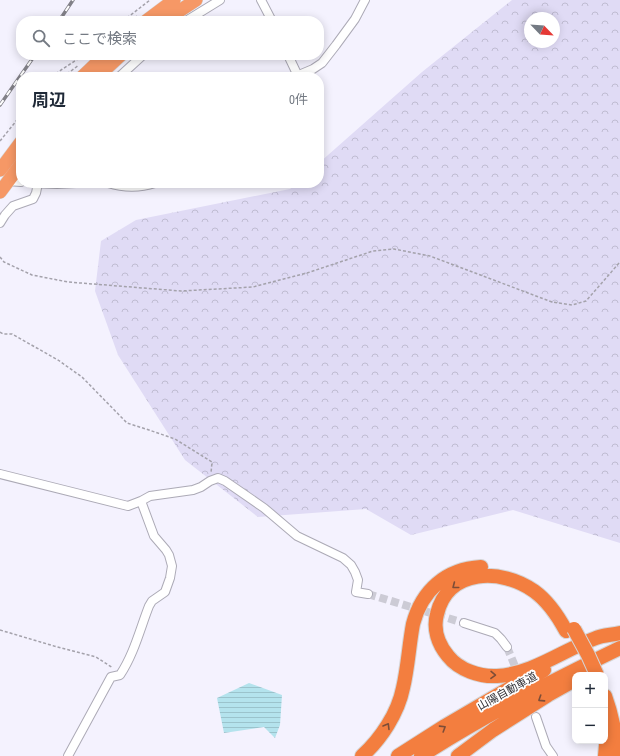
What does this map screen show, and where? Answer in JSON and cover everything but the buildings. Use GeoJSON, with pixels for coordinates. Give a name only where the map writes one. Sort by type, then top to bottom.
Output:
{"type":"FeatureCollection","features":[{"type":"Feature","properties":{"kind":"highway"},"geometry":{"type":"LineString","coordinates":[[153,16],[174,0]]}},
{"type":"Feature","properties":{"kind":"highway"},"geometry":{"type":"LineString","coordinates":[[172,16],[196,0]]}},
{"type":"Feature","properties":{"kind":"highway"},"geometry":{"type":"LineString","coordinates":[[87,72],[100,60]]}},
{"type":"Feature","properties":{"kind":"highway"},"geometry":{"type":"LineString","coordinates":[[103,72],[116,60]]}},
{"type":"Feature","properties":{"kind":"highway"},"geometry":{"type":"LineString","coordinates":[[0,192],[7,179],[16,155]]}},
{"type":"Feature","properties":{"kind":"highway"},"geometry":{"type":"LineString","coordinates":[[7,179],[16,169]]}},
{"type":"Feature","properties":{"kind":"highway"},"geometry":{"type":"LineString","coordinates":[[362,756],[384,732],[398,704],[403,689],[415,616],[424,597],[444,578],[456,572],[492,567],[514,572],[545,590],[568,618],[570,630],[587,672]]}},
{"type":"Feature","properties":{"kind":"highway"},"geometry":{"type":"LineString","coordinates":[[596,672],[588,655],[570,630],[550,607],[534,591],[513,580],[487,575],[475,577],[456,585],[442,600],[436,623],[438,638],[441,646],[449,658],[456,664],[478,674],[496,676],[531,668],[597,638],[620,634]]}},
{"type":"Feature","properties":{"kind":"highway","name":"山陽自動車道"},"geometry":{"type":"LineString","coordinates":[[398,756],[503,692],[556,664],[620,634]]}},
{"type":"Feature","properties":{"kind":"highway","name":"山陽自動車道"},"geometry":{"type":"LineString","coordinates":[[421,756],[507,704],[620,648]]}},
{"type":"Feature","properties":{"kind":"highway"},"geometry":{"type":"LineString","coordinates":[[588,672],[620,656]]}},
{"type":"Feature","properties":{"kind":"highway"},"geometry":{"type":"LineString","coordinates":[[458,756],[493,730],[572,682]]}},
{"type":"Feature","properties":{"kind":"highway"},"geometry":{"type":"LineString","coordinates":[[608,704],[617,742],[617,756]]}},
{"type":"Feature","properties":{"kind":"highway"},"geometry":{"type":"LineString","coordinates":[[605,756],[606,744]]}},
{"type":"Feature","properties":{"kind":"street"},"geometry":{"type":"LineString","coordinates":[[194,16],[220,0]]}},
{"type":"Feature","properties":{"kind":"street"},"geometry":{"type":"LineString","coordinates":[[262,0],[270,16]]}},
{"type":"Feature","properties":{"kind":"street"},"geometry":{"type":"LineString","coordinates":[[307,72],[313,70],[322,63],[355,19],[365,0]]}},
{"type":"Feature","properties":{"kind":"street"},"geometry":{"type":"LineString","coordinates":[[124,72],[138,60]]}},
{"type":"Feature","properties":{"kind":"street"},"geometry":{"type":"LineString","coordinates":[[290,60],[294,72]]}},
{"type":"Feature","properties":{"kind":"street"},"geometry":{"type":"LineString","coordinates":[[0,223],[13,206],[33,199],[36,193],[36,188]]}},
{"type":"Feature","properties":{"kind":"street"},"geometry":{"type":"LineString","coordinates":[[0,474],[128,506],[150,496],[193,490],[218,478],[225,481],[264,508],[297,536],[343,558],[351,565],[355,572],[358,580],[356,592],[368,594]]}},
{"type":"Feature","properties":{"kind":"street"},"geometry":{"type":"LineString","coordinates":[[68,756],[112,677],[120,675],[126,666],[132,654],[149,606],[165,592],[170,578],[172,566],[170,560],[166,550],[154,536],[141,501]]}},
{"type":"Feature","properties":{"kind":"street"},"geometry":{"type":"LineString","coordinates":[[464,622],[495,633],[507,647]]}},
{"type":"Feature","properties":{"kind":"street"},"geometry":{"type":"LineString","coordinates":[[536,717],[546,746],[553,756]]}},
{"type":"Feature","properties":{"kind":"path"},"geometry":{"type":"LineString","coordinates":[[129,16],[150,0]]}},
{"type":"Feature","properties":{"kind":"path"},"geometry":{"type":"LineString","coordinates":[[58,72],[76,60]]}},
{"type":"Feature","properties":{"kind":"path"},"geometry":{"type":"LineString","coordinates":[[70,72],[82,63]]}},
{"type":"Feature","properties":{"kind":"path"},"geometry":{"type":"LineString","coordinates":[[0,141],[16,121]]}},
{"type":"Feature","properties":{"kind":"path"},"geometry":{"type":"LineString","coordinates":[[0,257],[4,262],[32,275],[68,282],[181,291],[253,287],[307,273],[373,251],[394,249],[430,256],[552,302],[572,305],[586,301],[620,262]]}},
{"type":"Feature","properties":{"kind":"path"},"geometry":{"type":"LineString","coordinates":[[0,332],[3,334],[12,334],[58,360],[82,377],[128,423],[175,439],[212,462],[210,481]]}},
{"type":"Feature","properties":{"kind":"path"},"geometry":{"type":"LineString","coordinates":[[0,630],[96,657],[120,675]]}},
{"type":"Feature","properties":{"kind":"green space"},"geometry":{"type":"Polygon","coordinates":[[[512,0],[620,0],[620,543],[513,510],[411,535],[366,509],[258,517],[185,460],[118,355],[95,291],[101,241],[136,220],[291,188],[324,188],[324,159],[422,72],[512,0]]]}},
{"type":"Feature","properties":{"kind":"water"},"geometry":{"type":"Polygon","coordinates":[[[249,683],[282,695],[280,725],[275,738],[264,727],[224,733],[217,698],[249,683]]]}},
{"type":"Feature","properties":{"kind":"tunnel"},"geometry":{"type":"LineString","coordinates":[[368,594],[464,623]]}},
{"type":"Feature","properties":{"kind":"tunnel"},"geometry":{"type":"LineString","coordinates":[[507,647],[519,676]]}},
{"type":"Feature","properties":{"kind":"railway"},"geometry":{"type":"LineString","coordinates":[[62,16],[73,0]]}},
{"type":"Feature","properties":{"kind":"railway"},"geometry":{"type":"LineString","coordinates":[[23,72],[32,60]]}},
{"type":"Feature","properties":{"kind":"railway"},"geometry":{"type":"LineString","coordinates":[[0,105],[16,82]]}}]}
